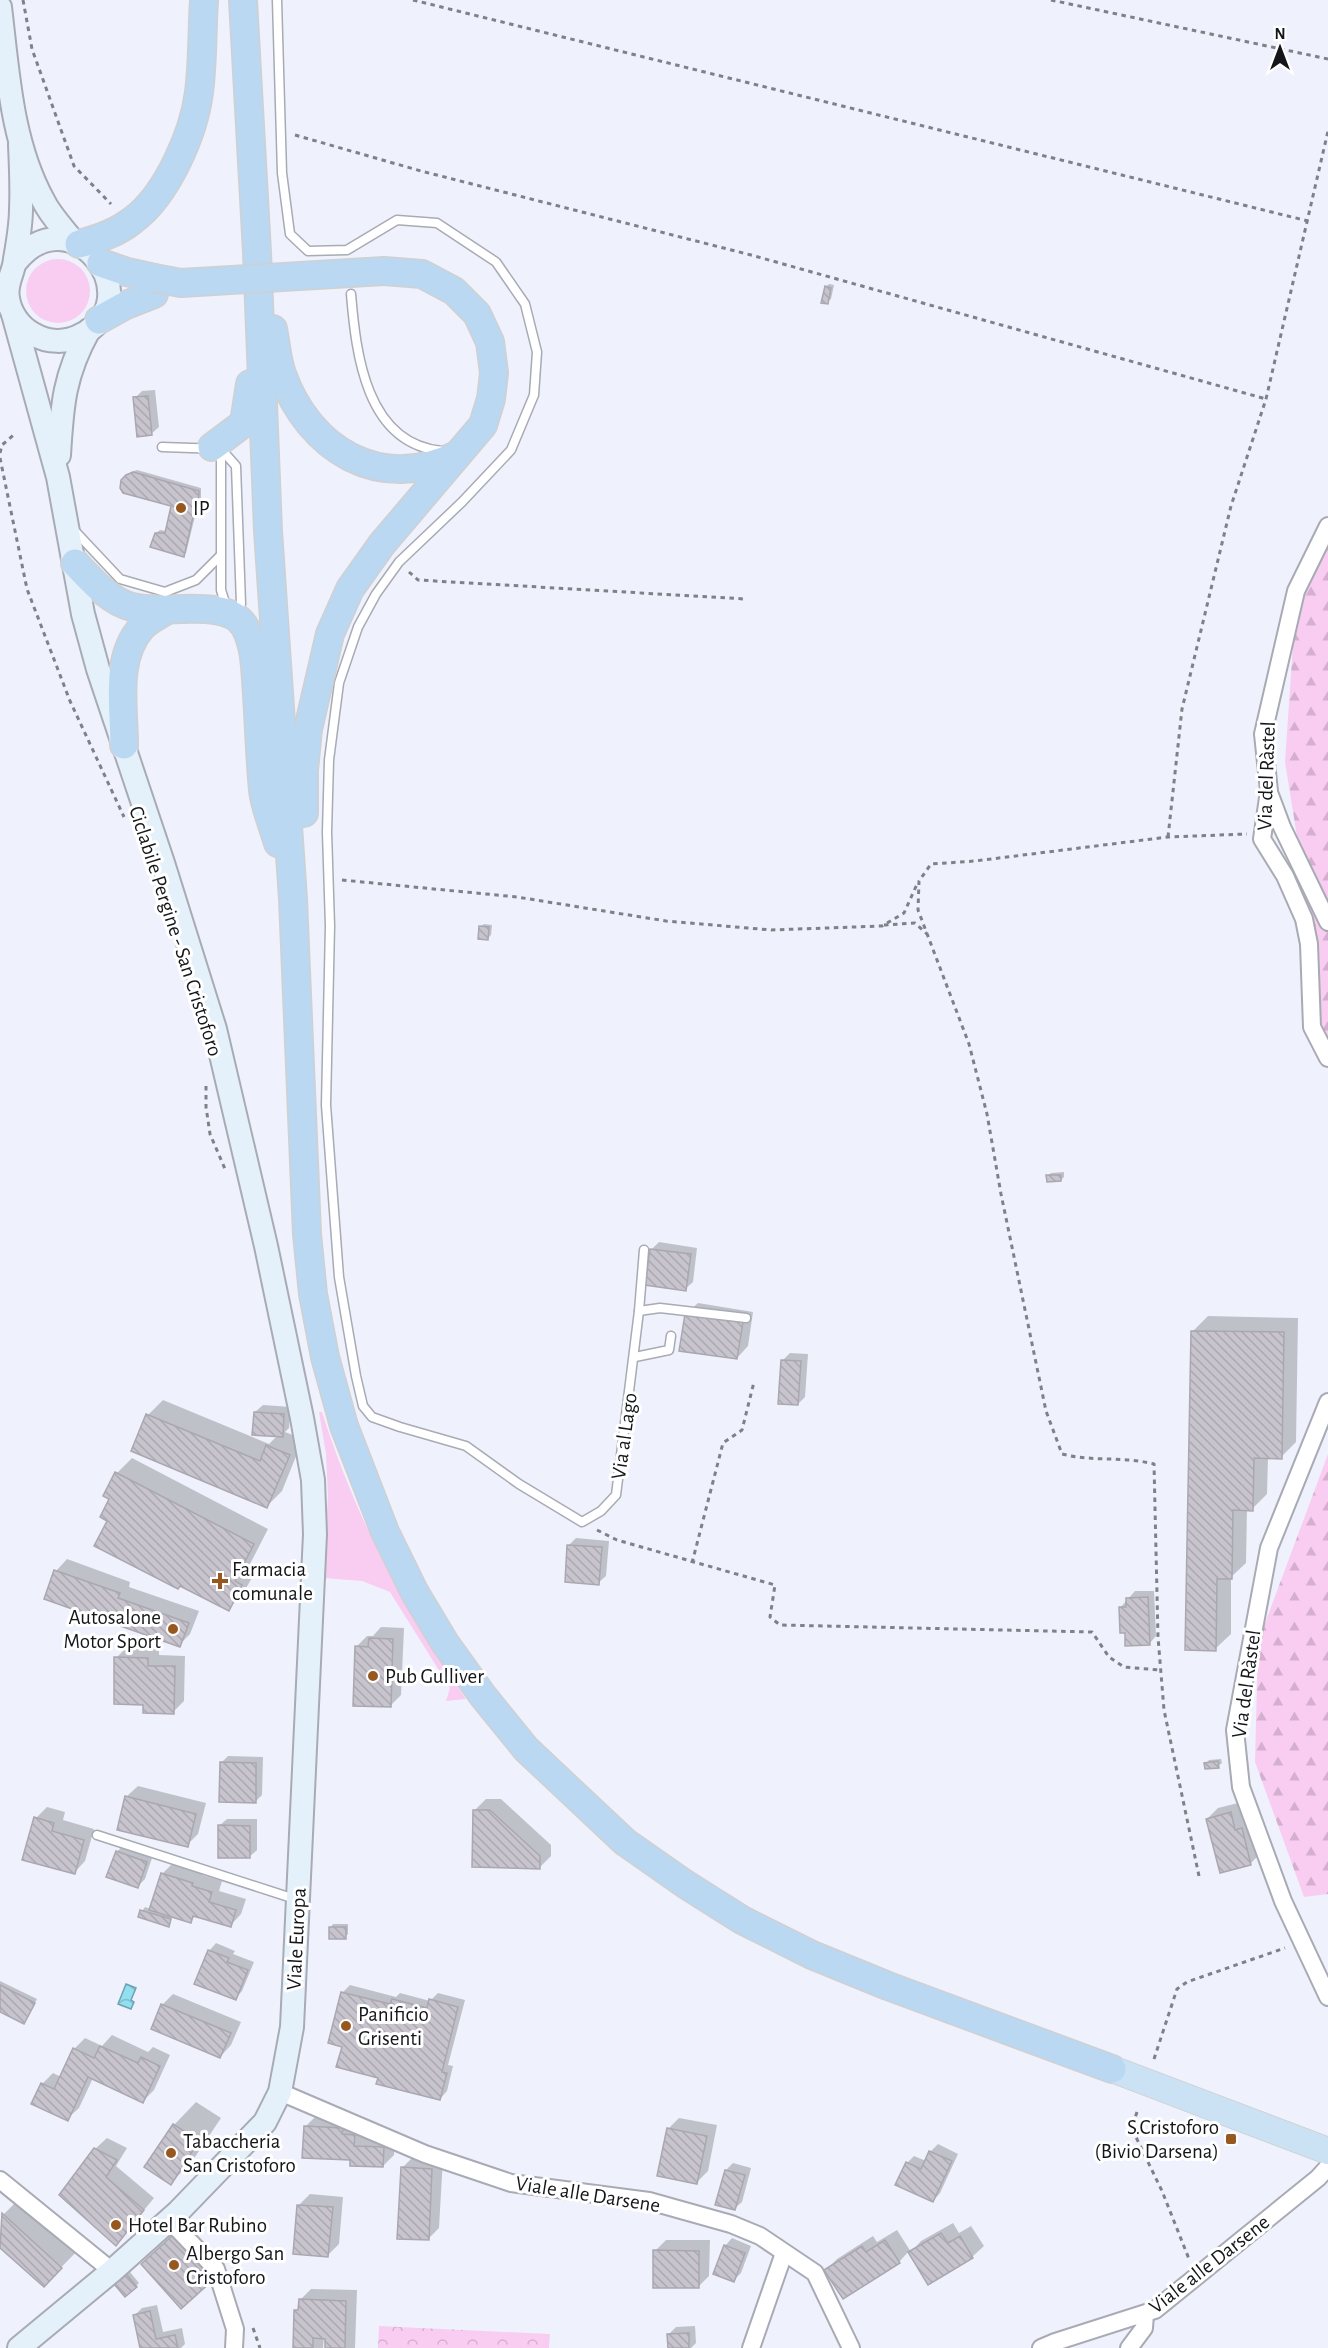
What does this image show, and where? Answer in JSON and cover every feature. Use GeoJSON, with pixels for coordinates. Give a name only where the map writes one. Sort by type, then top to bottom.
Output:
{"type":"FeatureCollection","features":[{"type":"Feature","properties":{"kind":"highway"},"geometry":{"type":"LineString","coordinates":[[76,242],[110,234],[134,220],[158,193],[175,163],[188,134],[199,92],[204,0]]}},
{"type":"Feature","properties":{"kind":"highway"},"geometry":{"type":"LineString","coordinates":[[243,0],[257,252],[268,531],[293,899],[307,1234],[313,1294],[325,1357],[344,1426],[385,1532],[415,1593],[445,1643],[483,1696],[526,1749],[626,1842],[685,1884],[742,1920],[812,1955],[888,1986],[1112,2069]]}},
{"type":"Feature","properties":{"kind":"highway"},"geometry":{"type":"LineString","coordinates":[[257,252],[282,372],[300,411],[315,432],[339,452],[368,465],[383,468],[407,469],[431,465],[460,453]]}},
{"type":"Feature","properties":{"kind":"highway"},"geometry":{"type":"LineString","coordinates":[[101,263],[127,272],[154,286]]}},
{"type":"Feature","properties":{"kind":"highway"},"geometry":{"type":"LineString","coordinates":[[94,325],[154,286],[384,271],[422,274],[454,291],[477,314],[490,342],[494,373],[491,399],[483,425],[382,544],[350,589],[330,634],[308,729],[304,770],[304,815],[293,899]]}},
{"type":"Feature","properties":{"kind":"highway"},"geometry":{"type":"LineString","coordinates":[[217,448],[244,423],[259,311]]}},
{"type":"Feature","properties":{"kind":"highway"},"geometry":{"type":"LineString","coordinates":[[75,563],[99,589],[131,607],[165,611],[206,609],[233,615],[241,620],[253,647],[264,794],[293,899]]}},
{"type":"Feature","properties":{"kind":"highway"},"geometry":{"type":"LineString","coordinates":[[124,745],[123,668],[126,654],[132,639],[143,625],[165,611]]}},
{"type":"Feature","properties":{"kind":"main road"},"geometry":{"type":"LineString","coordinates":[[0,7],[13,110],[20,145],[21,210],[15,263]]}},
{"type":"Feature","properties":{"kind":"main road"},"geometry":{"type":"LineString","coordinates":[[20,145],[43,201],[76,242],[101,263],[106,273],[109,298],[74,363],[63,399],[58,477]]}},
{"type":"Feature","properties":{"kind":"main road"},"geometry":{"type":"LineString","coordinates":[[58,477],[8,301],[7,288],[9,275],[15,263],[21,255],[36,244],[54,240],[76,242]]}},
{"type":"Feature","properties":{"kind":"main road"},"geometry":{"type":"LineString","coordinates":[[13,314],[30,333],[48,340],[66,340],[94,325]]}},
{"type":"Feature","properties":{"kind":"main road","name":"Viale Europa"},"geometry":{"type":"LineString","coordinates":[[19,2348],[169,2220],[264,2121],[280,2091],[292,2027],[315,1534],[314,1480],[302,1418],[266,1246],[214,1029],[82,614],[75,563],[58,477]]}},
{"type":"Feature","properties":{"kind":"main road"},"geometry":{"type":"LineString","coordinates":[[1112,2069],[1328,2151]]}},
{"type":"Feature","properties":{"kind":"street","name":"Via del Ràstel"},"geometry":{"type":"LineString","coordinates":[[1328,526],[1296,591],[1263,734],[1269,791],[1262,839],[1285,876],[1304,919],[1308,944],[1312,1027],[1328,1058]]}},
{"type":"Feature","properties":{"kind":"street"},"geometry":{"type":"LineString","coordinates":[[1269,791],[1282,826],[1328,922]]}},
{"type":"Feature","properties":{"kind":"street","name":"Via del Ràstel"},"geometry":{"type":"LineString","coordinates":[[1328,1402],[1269,1548],[1235,1730],[1241,1787],[1283,1901],[1328,1997]]}},
{"type":"Feature","properties":{"kind":"street","name":"Viale alle Darsene"},"geometry":{"type":"LineString","coordinates":[[280,2091],[425,2154],[511,2183],[649,2200],[731,2224],[760,2236],[815,2273],[851,2348]]}},
{"type":"Feature","properties":{"kind":"street","name":"Viale alle Darsene"},"geometry":{"type":"LineString","coordinates":[[1041,2348],[1155,2310],[1318,2178],[1328,2167]]}},
{"type":"Feature","properties":{"kind":"street"},"geometry":{"type":"LineString","coordinates":[[0,2180],[112,2271]]}},
{"type":"Feature","properties":{"kind":"street"},"geometry":{"type":"LineString","coordinates":[[169,2220],[216,2269],[235,2329],[234,2348]]}},
{"type":"Feature","properties":{"kind":"street"},"geometry":{"type":"LineString","coordinates":[[751,2348],[784,2253]]}},
{"type":"Feature","properties":{"kind":"street"},"geometry":{"type":"LineString","coordinates":[[1130,2348],[1144,2328],[1145,2314]]}},
{"type":"Feature","properties":{"kind":"lane"},"geometry":{"type":"LineString","coordinates":[[277,0],[282,173],[290,234],[308,251],[347,250],[397,220],[437,223],[496,262],[525,304],[537,352],[534,395],[511,450],[462,502],[399,562],[376,594],[358,627],[339,683],[329,760],[330,926],[326,1105],[339,1277],[356,1376],[363,1406],[372,1417],[466,1446],[519,1485],[582,1522]]}},
{"type":"Feature","properties":{"kind":"lane"},"geometry":{"type":"LineString","coordinates":[[351,294],[361,372],[378,411],[402,438],[429,450],[460,453]]}},
{"type":"Feature","properties":{"kind":"lane"},"geometry":{"type":"LineString","coordinates":[[162,447],[217,448],[236,466],[241,604],[233,615],[224,604],[221,590],[217,448]]}},
{"type":"Feature","properties":{"kind":"lane"},"geometry":{"type":"LineString","coordinates":[[66,522],[120,579],[165,592],[196,580],[220,556]]}},
{"type":"Feature","properties":{"kind":"lane","name":"Via al Lago"},"geometry":{"type":"LineString","coordinates":[[582,1522],[601,1511],[616,1495],[635,1357],[644,1250]]}},
{"type":"Feature","properties":{"kind":"lane"},"geometry":{"type":"LineString","coordinates":[[639,1311],[660,1308],[746,1318]]}},
{"type":"Feature","properties":{"kind":"lane"},"geometry":{"type":"LineString","coordinates":[[635,1357],[669,1350],[671,1336]]}},
{"type":"Feature","properties":{"kind":"lane"},"geometry":{"type":"LineString","coordinates":[[97,1834],[298,1900]]}},
{"type":"Feature","properties":{"kind":"path"},"geometry":{"type":"LineString","coordinates":[[23,0],[33,49],[74,166],[111,204]]}},
{"type":"Feature","properties":{"kind":"path"},"geometry":{"type":"LineString","coordinates":[[413,0],[1308,221]]}},
{"type":"Feature","properties":{"kind":"path"},"geometry":{"type":"LineString","coordinates":[[1051,0],[1328,59]]}},
{"type":"Feature","properties":{"kind":"path"},"geometry":{"type":"LineString","coordinates":[[280,131],[421,171],[818,274],[1266,399]]}},
{"type":"Feature","properties":{"kind":"path"},"geometry":{"type":"LineString","coordinates":[[1168,837],[1182,709],[1231,506],[1266,399],[1328,131]]}},
{"type":"Feature","properties":{"kind":"path"},"geometry":{"type":"LineString","coordinates":[[0,453],[2,445],[16,433]]}},
{"type":"Feature","properties":{"kind":"path","name":"Ciclabile Pergine - San Cristoforo"},"geometry":{"type":"LineString","coordinates":[[0,458],[27,589],[70,701],[127,823]]}},
{"type":"Feature","properties":{"kind":"path"},"geometry":{"type":"LineString","coordinates":[[399,562],[418,580],[745,599]]}},
{"type":"Feature","properties":{"kind":"path"},"geometry":{"type":"LineString","coordinates":[[882,926],[904,913],[919,881],[931,864],[975,861],[1168,837],[1258,833],[1262,839]]}},
{"type":"Feature","properties":{"kind":"path"},"geometry":{"type":"LineString","coordinates":[[328,879],[517,897],[666,921],[771,930],[915,923],[929,935]]}},
{"type":"Feature","properties":{"kind":"path"},"geometry":{"type":"LineString","coordinates":[[919,881],[918,910],[969,1044],[987,1114],[1001,1194],[1046,1411],[1062,1454],[1082,1459],[1136,1459],[1154,1464],[1164,1710],[1199,1876]]}},
{"type":"Feature","properties":{"kind":"path","name":"Ciclabile Pergine - San Cristoforo"},"geometry":{"type":"LineString","coordinates":[[206,1079],[206,1107],[210,1134],[226,1173]]}},
{"type":"Feature","properties":{"kind":"path"},"geometry":{"type":"LineString","coordinates":[[692,1563],[723,1443],[742,1430],[754,1382]]}},
{"type":"Feature","properties":{"kind":"path"},"geometry":{"type":"LineString","coordinates":[[582,1522],[617,1540],[775,1585],[770,1617],[780,1625],[1092,1632],[1109,1657],[1124,1667],[1161,1670]]}},
{"type":"Feature","properties":{"kind":"path"},"geometry":{"type":"LineString","coordinates":[[1154,2059],[1174,1994],[1181,1986],[1302,1942]]}},
{"type":"Feature","properties":{"kind":"path"},"geometry":{"type":"LineString","coordinates":[[1137,2112],[1133,2124],[1134,2133],[1162,2191],[1196,2277]]}},
{"type":"Feature","properties":{"kind":"green space"},"geometry":{"type":"Polygon","coordinates":[[[58,259],[76,265],[84,273],[90,291],[84,309],[76,317],[58,323],[40,317],[32,309],[26,291],[32,273],[40,265],[58,259]]]}},
{"type":"Feature","properties":{"kind":"green space"},"geometry":{"type":"Polygon","coordinates":[[[1328,538],[1328,1041],[1314,1015],[1313,936],[1285,762],[1295,615],[1328,538]]]}},
{"type":"Feature","properties":{"kind":"green space"},"geometry":{"type":"Polygon","coordinates":[[[319,1412],[322,1412],[350,1488],[383,1561],[422,1631],[466,1699],[446,1701],[450,1688],[390,1592],[362,1581],[323,1578],[328,1496],[326,1454],[319,1412]]]}},
{"type":"Feature","properties":{"kind":"green space"},"geometry":{"type":"Polygon","coordinates":[[[1328,1454],[1328,1894],[1304,1897],[1255,1762],[1258,1642],[1328,1454]]]}},
{"type":"Feature","properties":{"kind":"green space"},"geometry":{"type":"Polygon","coordinates":[[[379,2326],[550,2334],[549,2348],[378,2348],[379,2326]]]}},
{"type":"Feature","properties":{"kind":"water"},"geometry":{"type":"Polygon","coordinates":[[[126,1984],[136,1988],[131,2000],[134,2002],[131,2009],[118,2004],[126,1984]]]}},
{"type":"Feature","properties":{"kind":"building"},"geometry":{"type":"Polygon","coordinates":[[[825,286],[831,288],[828,304],[821,303],[825,286]]]}},
{"type":"Feature","properties":{"kind":"building"},"geometry":{"type":"Polygon","coordinates":[[[148,396],[152,435],[137,437],[133,397],[148,396]]]}},
{"type":"Feature","properties":{"kind":"building"},"geometry":{"type":"Polygon","coordinates":[[[133,472],[199,491],[198,507],[194,512],[184,557],[150,547],[155,533],[165,533],[171,506],[123,493],[120,488],[121,480],[133,472]]]}},
{"type":"Feature","properties":{"kind":"building"},"geometry":{"type":"Polygon","coordinates":[[[479,926],[489,927],[488,940],[478,939],[479,926]]]}},
{"type":"Feature","properties":{"kind":"building"},"geometry":{"type":"Polygon","coordinates":[[[1046,1175],[1061,1175],[1061,1181],[1047,1182],[1046,1175]]]}},
{"type":"Feature","properties":{"kind":"building"},"geometry":{"type":"Polygon","coordinates":[[[650,1249],[691,1254],[686,1291],[645,1285],[650,1249]]]}},
{"type":"Feature","properties":{"kind":"building"},"geometry":{"type":"Polygon","coordinates":[[[685,1314],[743,1322],[737,1359],[679,1351],[685,1314]]]}},
{"type":"Feature","properties":{"kind":"building"},"geometry":{"type":"Polygon","coordinates":[[[1191,1331],[1284,1332],[1282,1459],[1254,1458],[1253,1511],[1233,1510],[1232,1579],[1217,1579],[1216,1651],[1185,1650],[1191,1331]]]}},
{"type":"Feature","properties":{"kind":"building"},"geometry":{"type":"Polygon","coordinates":[[[781,1360],[801,1361],[798,1405],[778,1404],[781,1360]]]}},
{"type":"Feature","properties":{"kind":"building"},"geometry":{"type":"Polygon","coordinates":[[[254,1412],[284,1414],[283,1437],[252,1435],[254,1412]]]}},
{"type":"Feature","properties":{"kind":"building"},"geometry":{"type":"Polygon","coordinates":[[[146,1414],[260,1461],[266,1445],[290,1455],[267,1508],[131,1451],[146,1414]]]}},
{"type":"Feature","properties":{"kind":"building"},"geometry":{"type":"Polygon","coordinates":[[[115,1472],[254,1544],[235,1581],[242,1585],[229,1611],[180,1586],[178,1589],[94,1546],[107,1521],[100,1517],[109,1499],[103,1496],[115,1472]]]}},
{"type":"Feature","properties":{"kind":"building"},"geometry":{"type":"Polygon","coordinates":[[[567,1545],[602,1547],[599,1585],[565,1582],[567,1545]]]}},
{"type":"Feature","properties":{"kind":"building"},"geometry":{"type":"Polygon","coordinates":[[[54,1570],[120,1593],[118,1598],[189,1623],[180,1647],[44,1599],[54,1570]]]}},
{"type":"Feature","properties":{"kind":"building"},"geometry":{"type":"Polygon","coordinates":[[[1148,1597],[1150,1645],[1125,1646],[1125,1633],[1120,1633],[1119,1607],[1126,1607],[1126,1598],[1148,1597]]]}},
{"type":"Feature","properties":{"kind":"building","name":"Pub Gulliver"},"geometry":{"type":"Polygon","coordinates":[[[369,1638],[393,1639],[391,1707],[353,1706],[355,1646],[368,1647],[369,1638]]]}},
{"type":"Feature","properties":{"kind":"building"},"geometry":{"type":"Polygon","coordinates":[[[114,1657],[148,1658],[148,1666],[175,1666],[174,1714],[143,1713],[143,1705],[114,1704],[114,1657]]]}},
{"type":"Feature","properties":{"kind":"building"},"geometry":{"type":"Polygon","coordinates":[[[1218,1761],[1219,1768],[1205,1769],[1204,1763],[1218,1761]]]}},
{"type":"Feature","properties":{"kind":"building"},"geometry":{"type":"Polygon","coordinates":[[[220,1762],[256,1763],[256,1803],[219,1802],[220,1762]]]}},
{"type":"Feature","properties":{"kind":"building"},"geometry":{"type":"Polygon","coordinates":[[[125,1796],[196,1814],[188,1847],[117,1830],[125,1796]]]}},
{"type":"Feature","properties":{"kind":"building"},"geometry":{"type":"Polygon","coordinates":[[[473,1810],[490,1810],[540,1856],[540,1869],[472,1867],[473,1810]]]}},
{"type":"Feature","properties":{"kind":"building"},"geometry":{"type":"Polygon","coordinates":[[[1231,1812],[1235,1830],[1242,1828],[1251,1865],[1220,1873],[1206,1819],[1231,1812]]]}},
{"type":"Feature","properties":{"kind":"building"},"geometry":{"type":"Polygon","coordinates":[[[34,1817],[54,1823],[52,1831],[84,1840],[75,1874],[22,1860],[34,1817]]]}},
{"type":"Feature","properties":{"kind":"building"},"geometry":{"type":"Polygon","coordinates":[[[218,1825],[250,1826],[250,1858],[218,1858],[218,1825]]]}},
{"type":"Feature","properties":{"kind":"building"},"geometry":{"type":"Polygon","coordinates":[[[116,1851],[147,1862],[138,1888],[106,1877],[116,1851]]]}},
{"type":"Feature","properties":{"kind":"building"},"geometry":{"type":"Polygon","coordinates":[[[161,1873],[193,1883],[192,1886],[212,1892],[209,1902],[236,1910],[231,1927],[193,1916],[191,1923],[149,1910],[161,1873]]]}},
{"type":"Feature","properties":{"kind":"building"},"geometry":{"type":"Polygon","coordinates":[[[140,1910],[171,1919],[169,1927],[138,1917],[140,1910]]]}},
{"type":"Feature","properties":{"kind":"building"},"geometry":{"type":"Polygon","coordinates":[[[329,1927],[346,1927],[346,1939],[329,1939],[329,1927]]]}},
{"type":"Feature","properties":{"kind":"building"},"geometry":{"type":"Polygon","coordinates":[[[208,1950],[229,1958],[227,1962],[248,1970],[236,2000],[194,1984],[208,1950]]]}},
{"type":"Feature","properties":{"kind":"building"},"geometry":{"type":"Polygon","coordinates":[[[0,1985],[35,2003],[24,2024],[0,2012],[0,1985]]]}},
{"type":"Feature","properties":{"kind":"building"},"geometry":{"type":"Polygon","coordinates":[[[341,1992],[390,2004],[392,1999],[427,2008],[429,1999],[458,2007],[442,2072],[447,2073],[440,2100],[376,2084],[378,2078],[336,2067],[342,2047],[328,2043],[341,1992]]]}},
{"type":"Feature","properties":{"kind":"building"},"geometry":{"type":"Polygon","coordinates":[[[161,2004],[231,2033],[220,2058],[151,2029],[161,2004]]]}},
{"type":"Feature","properties":{"kind":"building"},"geometry":{"type":"Polygon","coordinates":[[[100,2046],[138,2063],[141,2057],[160,2066],[143,2103],[88,2077],[68,2121],[31,2104],[41,2083],[54,2089],[73,2048],[94,2058],[100,2046]]]}},
{"type":"Feature","properties":{"kind":"building"},"geometry":{"type":"Polygon","coordinates":[[[173,2124],[199,2141],[171,2185],[144,2167],[173,2124]]]}},
{"type":"Feature","properties":{"kind":"building"},"geometry":{"type":"Polygon","coordinates":[[[304,2126],[343,2128],[342,2134],[355,2135],[354,2146],[384,2147],[383,2167],[350,2166],[350,2160],[302,2158],[304,2126]]]}},
{"type":"Feature","properties":{"kind":"building"},"geometry":{"type":"Polygon","coordinates":[[[667,2128],[707,2136],[697,2184],[657,2176],[667,2128]]]}},
{"type":"Feature","properties":{"kind":"building"},"geometry":{"type":"Polygon","coordinates":[[[94,2148],[117,2160],[106,2177],[144,2210],[116,2246],[59,2195],[94,2148]]]}},
{"type":"Feature","properties":{"kind":"building"},"geometry":{"type":"Polygon","coordinates":[[[929,2151],[952,2161],[933,2202],[895,2185],[906,2162],[921,2169],[929,2151]]]}},
{"type":"Feature","properties":{"kind":"building"},"geometry":{"type":"Polygon","coordinates":[[[401,2167],[432,2169],[429,2240],[397,2239],[401,2167]]]}},
{"type":"Feature","properties":{"kind":"building"},"geometry":{"type":"Polygon","coordinates":[[[725,2170],[745,2175],[735,2210],[715,2205],[725,2170]]]}},
{"type":"Feature","properties":{"kind":"building"},"geometry":{"type":"Polygon","coordinates":[[[297,2205],[333,2207],[328,2257],[293,2254],[297,2205]]]}},
{"type":"Feature","properties":{"kind":"building"},"geometry":{"type":"Polygon","coordinates":[[[2,2213],[62,2268],[44,2287],[0,2248],[2,2213]]]}},
{"type":"Feature","properties":{"kind":"building"},"geometry":{"type":"Polygon","coordinates":[[[941,2233],[948,2243],[960,2236],[973,2258],[928,2285],[908,2252],[941,2233]]]}},
{"type":"Feature","properties":{"kind":"building"},"geometry":{"type":"Polygon","coordinates":[[[173,2235],[213,2280],[181,2309],[141,2264],[173,2235]]]}},
{"type":"Feature","properties":{"kind":"building"},"geometry":{"type":"Polygon","coordinates":[[[885,2240],[900,2263],[843,2299],[824,2270],[862,2246],[866,2252],[885,2240]]]}},
{"type":"Feature","properties":{"kind":"building"},"geometry":{"type":"Polygon","coordinates":[[[724,2245],[745,2253],[734,2282],[713,2274],[724,2245]]]}},
{"type":"Feature","properties":{"kind":"building"},"geometry":{"type":"Polygon","coordinates":[[[653,2250],[699,2251],[699,2288],[653,2288],[653,2250]]]}},
{"type":"Feature","properties":{"kind":"building"},"geometry":{"type":"Polygon","coordinates":[[[126,2274],[137,2287],[125,2297],[114,2284],[126,2274]]]}},
{"type":"Feature","properties":{"kind":"building"},"geometry":{"type":"Polygon","coordinates":[[[299,2299],[346,2301],[345,2348],[325,2348],[325,2339],[313,2338],[313,2348],[293,2348],[294,2310],[298,2310],[299,2299]]]}},
{"type":"Feature","properties":{"kind":"building"},"geometry":{"type":"Polygon","coordinates":[[[150,2311],[156,2339],[175,2335],[178,2348],[140,2348],[133,2315],[150,2311]]]}},
{"type":"Feature","properties":{"kind":"building"},"geometry":{"type":"Polygon","coordinates":[[[689,2333],[689,2348],[668,2348],[667,2334],[689,2333]]]}},
{"type":"Feature","properties":{"kind":"place","name":"IP"},"geometry":{"type":"Point","coordinates":[181,508]}},
{"type":"Feature","properties":{"kind":"place","name":"Farmacia comunale"},"geometry":{"type":"Point","coordinates":[220,1581]}},
{"type":"Feature","properties":{"kind":"place","name":"Autosalone Motor Sport"},"geometry":{"type":"Point","coordinates":[173,1629]}},
{"type":"Feature","properties":{"kind":"place","name":"Pub Gulliver"},"geometry":{"type":"Point","coordinates":[373,1676]}},
{"type":"Feature","properties":{"kind":"place","name":"Panificio Grisenti"},"geometry":{"type":"Point","coordinates":[346,2026]}},
{"type":"Feature","properties":{"kind":"place","name":"S.Cristoforo (Bivio Darsena)"},"geometry":{"type":"Point","coordinates":[1231,2139]}},
{"type":"Feature","properties":{"kind":"place","name":"Tabaccheria San Cristoforo"},"geometry":{"type":"Point","coordinates":[171,2153]}},
{"type":"Feature","properties":{"kind":"place","name":"Hotel Bar Rubino"},"geometry":{"type":"Point","coordinates":[116,2225]}},
{"type":"Feature","properties":{"kind":"place","name":"Albergo San Cristoforo"},"geometry":{"type":"Point","coordinates":[174,2265]}}]}
